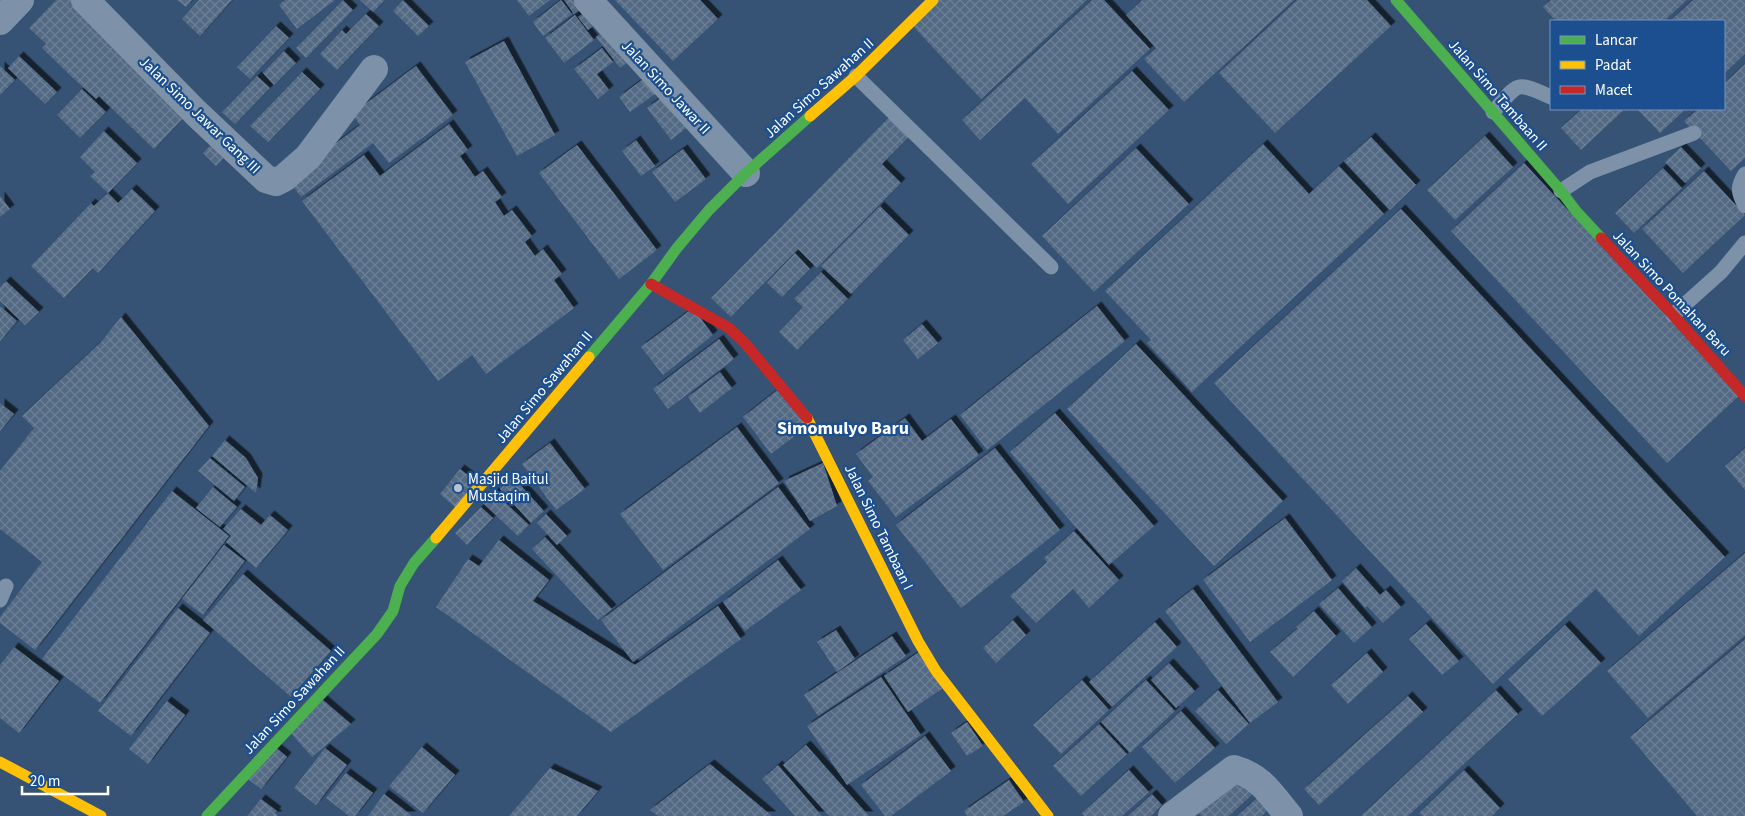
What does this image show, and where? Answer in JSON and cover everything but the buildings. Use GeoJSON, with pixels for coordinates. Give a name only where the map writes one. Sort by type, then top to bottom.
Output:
{"type":"FeatureCollection","features":[{"type":"Feature","properties":{"kind":"street"},"geometry":{"type":"LineString","coordinates":[[0,21],[20,0]]}},
{"type":"Feature","properties":{"kind":"street","name":"Jalan Simo Jawar Gang III"},"geometry":{"type":"LineString","coordinates":[[85,0],[196,113],[266,178],[276,182],[284,178],[308,157],[374,69]]}},
{"type":"Feature","properties":{"kind":"street","name":"Jalan Simo Jawar II"},"geometry":{"type":"LineString","coordinates":[[588,0],[746,173]]}},
{"type":"Feature","properties":{"kind":"street","name":"Jalan Simo Sawahan II"},"geometry":{"type":"LineString","coordinates":[[207,816],[377,634],[393,611],[400,586],[414,563],[651,284],[677,248],[709,210],[746,173],[856,76],[933,0]]}},
{"type":"Feature","properties":{"kind":"street","name":"Jalan Simo Tambaan II"},"geometry":{"type":"LineString","coordinates":[[1396,0],[1561,191],[1576,211]]}},
{"type":"Feature","properties":{"kind":"street","name":"Jalan Simo Pomahan Baru"},"geometry":{"type":"LineString","coordinates":[[1576,211],[1745,396]]}},
{"type":"Feature","properties":{"kind":"street","name":"Jalan Simo Tambaan I"},"geometry":{"type":"LineString","coordinates":[[651,284],[729,328],[744,342],[806,415],[918,640],[936,671],[1048,816]]}},
{"type":"Feature","properties":{"kind":"street"},"geometry":{"type":"LineString","coordinates":[[0,762],[100,816]]}},
{"type":"Feature","properties":{"kind":"street"},"geometry":{"type":"LineString","coordinates":[[1172,816],[1234,769],[1247,772],[1260,781],[1289,816]]}},
{"type":"Feature","properties":{"kind":"lane"},"geometry":{"type":"LineString","coordinates":[[856,76],[1051,267]]}},
{"type":"Feature","properties":{"kind":"lane"},"geometry":{"type":"LineString","coordinates":[[1493,112],[1515,88],[1520,86],[1525,86],[1550,97]]}},
{"type":"Feature","properties":{"kind":"lane"},"geometry":{"type":"LineString","coordinates":[[1561,191],[1590,172],[1627,160],[1694,133]]}},
{"type":"Feature","properties":{"kind":"lane"},"geometry":{"type":"LineString","coordinates":[[1745,174],[1740,182],[1739,194],[1745,206]]}},
{"type":"Feature","properties":{"kind":"lane"},"geometry":{"type":"LineString","coordinates":[[1673,315],[1721,272],[1745,243]]}},
{"type":"Feature","properties":{"kind":"traffic: fast"},"geometry":{"type":"LineString","coordinates":[[1396,0],[1601,238]]}},
{"type":"Feature","properties":{"kind":"traffic: fast"},"geometry":{"type":"LineString","coordinates":[[589,357],[651,284],[677,248],[709,210],[746,173],[810,116]]}},
{"type":"Feature","properties":{"kind":"traffic: fast"},"geometry":{"type":"LineString","coordinates":[[207,816],[377,634],[393,611],[400,586],[414,563],[436,538]]}},
{"type":"Feature","properties":{"kind":"traffic: slow"},"geometry":{"type":"LineString","coordinates":[[810,116],[856,76],[933,0]]}},
{"type":"Feature","properties":{"kind":"traffic: slow"},"geometry":{"type":"LineString","coordinates":[[436,538],[589,357]]}},
{"type":"Feature","properties":{"kind":"traffic: slow"},"geometry":{"type":"LineString","coordinates":[[807,418],[918,641],[936,671],[1048,816]]}},
{"type":"Feature","properties":{"kind":"traffic: slow"},"geometry":{"type":"LineString","coordinates":[[0,762],[101,816]]}},
{"type":"Feature","properties":{"kind":"traffic: jam"},"geometry":{"type":"LineString","coordinates":[[1601,238],[1745,396]]}},
{"type":"Feature","properties":{"kind":"traffic: jam"},"geometry":{"type":"LineString","coordinates":[[651,284],[729,328],[744,342],[807,418]]}},
{"type":"Feature","properties":{"kind":"place","name":"Masjid Baitul Mustaqim"},"geometry":{"type":"Point","coordinates":[458,488]}},
{"type":"Feature","properties":{"kind":"district","name":"Simomulyo Baru"},"geometry":{"type":"Point","coordinates":[843,428]}}]}
